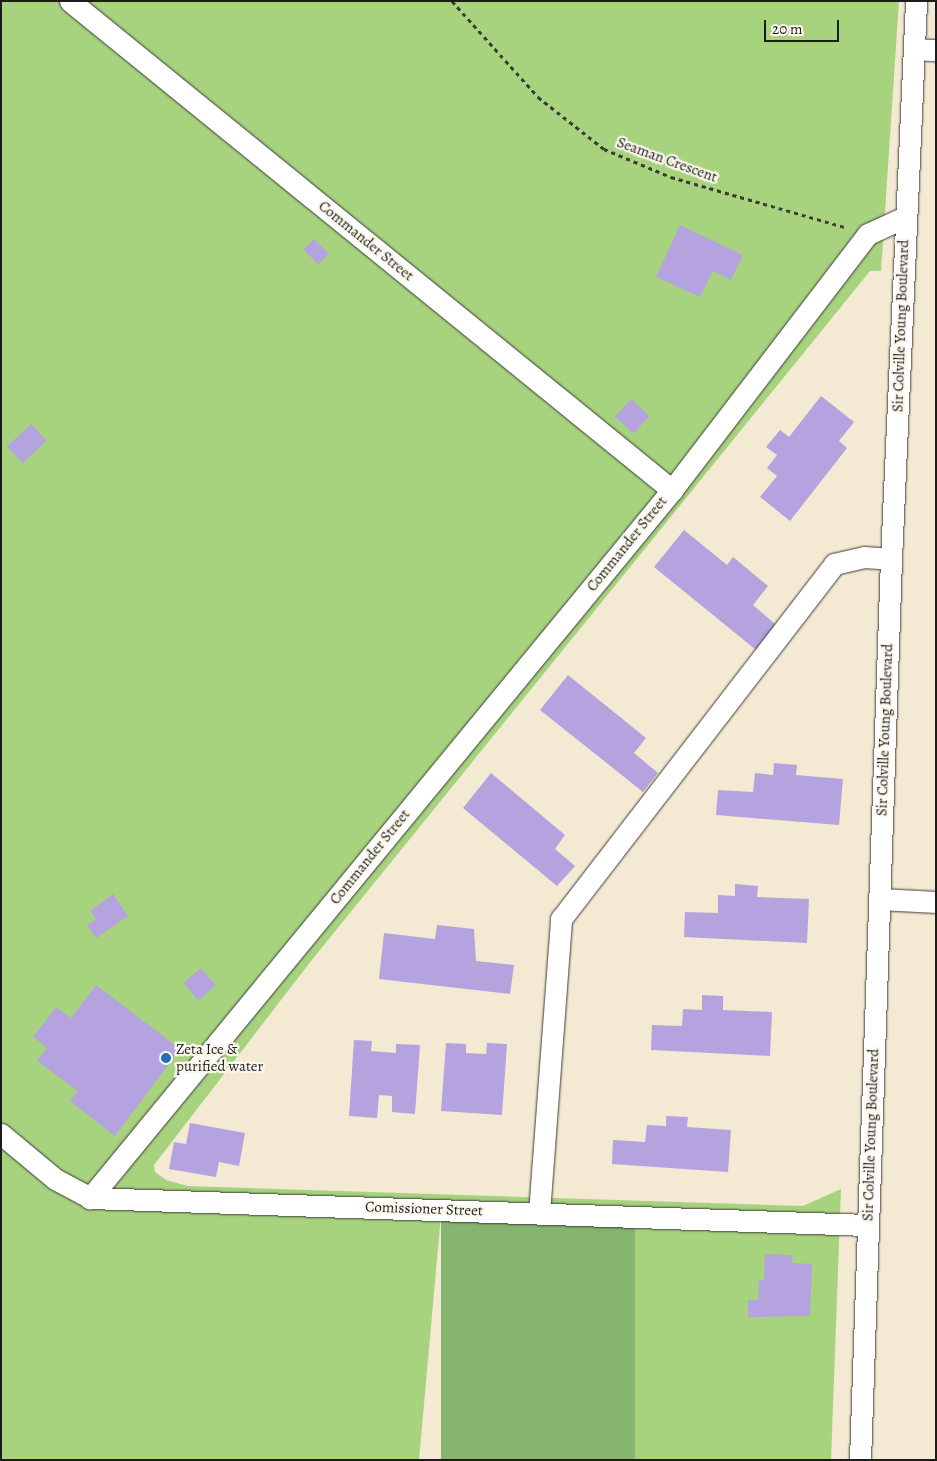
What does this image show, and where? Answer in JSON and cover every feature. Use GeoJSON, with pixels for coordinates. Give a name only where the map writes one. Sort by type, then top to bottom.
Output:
{"type":"FeatureCollection","features":[{"type":"Feature","properties":{"kind":"street","name":"Commander Street"},"geometry":{"type":"LineString","coordinates":[[70,1],[672,490],[90,1198]]}},
{"type":"Feature","properties":{"kind":"street","name":"Sir Colville Young Boulevard"},"geometry":{"type":"LineString","coordinates":[[860,1460],[891,559],[916,1]]}},
{"type":"Feature","properties":{"kind":"street"},"geometry":{"type":"LineString","coordinates":[[914,49],[936,50]]}},
{"type":"Feature","properties":{"kind":"street"},"geometry":{"type":"LineString","coordinates":[[672,490],[868,234],[905,216]]}},
{"type":"Feature","properties":{"kind":"street"},"geometry":{"type":"LineString","coordinates":[[539,1213],[561,918],[834,564],[864,557],[891,559]]}},
{"type":"Feature","properties":{"kind":"street"},"geometry":{"type":"LineString","coordinates":[[880,899],[936,902]]}},
{"type":"Feature","properties":{"kind":"street","name":"Comissioner Street"},"geometry":{"type":"LineString","coordinates":[[1,1134],[55,1179],[90,1198],[868,1225]]}},
{"type":"Feature","properties":{"kind":"path","name":"Seaman Crescent"},"geometry":{"type":"LineString","coordinates":[[452,1],[538,96],[604,150],[671,177],[868,234]]}},
{"type":"Feature","properties":{"kind":"green space"},"geometry":{"type":"Polygon","coordinates":[[[1,1],[899,1],[881,271],[870,271],[311,961],[154,1165],[155,1172],[166,1180],[188,1186],[803,1206],[841,1189],[831,1460],[619,1460],[635,1216],[441,1215],[419,1460],[1,1460],[1,1]]]}},
{"type":"Feature","properties":{"kind":"green space"},"geometry":{"type":"Polygon","coordinates":[[[441,1215],[635,1215],[635,1460],[441,1460],[441,1215]]]}},
{"type":"Feature","properties":{"kind":"building"},"geometry":{"type":"Polygon","coordinates":[[[680,225],[743,255],[731,280],[713,271],[700,297],[656,277],[680,225]]]}},
{"type":"Feature","properties":{"kind":"building"},"geometry":{"type":"Polygon","coordinates":[[[314,239],[329,254],[318,264],[303,250],[314,239]]]}},
{"type":"Feature","properties":{"kind":"building"},"geometry":{"type":"Polygon","coordinates":[[[821,396],[854,422],[839,441],[847,448],[790,521],[760,497],[777,476],[767,468],[777,455],[766,447],[780,430],[789,437],[821,396]]]}},
{"type":"Feature","properties":{"kind":"building"},"geometry":{"type":"Polygon","coordinates":[[[631,399],[650,416],[634,434],[615,417],[631,399]]]}},
{"type":"Feature","properties":{"kind":"building"},"geometry":{"type":"Polygon","coordinates":[[[31,424],[47,441],[23,463],[7,447],[31,424]]]}},
{"type":"Feature","properties":{"kind":"building"},"geometry":{"type":"Polygon","coordinates":[[[684,530],[727,565],[733,557],[768,586],[753,605],[781,629],[761,654],[654,567],[684,530]]]}},
{"type":"Feature","properties":{"kind":"building"},"geometry":{"type":"Polygon","coordinates":[[[568,675],[646,738],[634,753],[658,773],[643,792],[540,710],[568,675]]]}},
{"type":"Feature","properties":{"kind":"building"},"geometry":{"type":"Polygon","coordinates":[[[774,763],[797,765],[796,775],[843,779],[839,825],[716,815],[718,790],[753,792],[755,773],[773,775],[774,763]]]}},
{"type":"Feature","properties":{"kind":"building"},"geometry":{"type":"Polygon","coordinates":[[[491,773],[565,835],[555,849],[575,866],[557,886],[463,808],[491,773]]]}},
{"type":"Feature","properties":{"kind":"building"},"geometry":{"type":"Polygon","coordinates":[[[735,884],[758,886],[757,897],[809,899],[807,943],[684,937],[685,912],[718,913],[718,895],[735,896],[735,884]]]}},
{"type":"Feature","properties":{"kind":"building"},"geometry":{"type":"Polygon","coordinates":[[[113,894],[128,916],[96,938],[87,925],[96,919],[90,911],[113,894]]]}},
{"type":"Feature","properties":{"kind":"building"},"geometry":{"type":"Polygon","coordinates":[[[437,925],[474,929],[476,961],[514,965],[510,994],[379,979],[384,933],[435,939],[437,925]]]}},
{"type":"Feature","properties":{"kind":"building"},"geometry":{"type":"Polygon","coordinates":[[[201,968],[216,986],[198,1000],[183,983],[201,968]]]}},
{"type":"Feature","properties":{"kind":"building"},"geometry":{"type":"Polygon","coordinates":[[[96,985],[180,1049],[115,1136],[70,1101],[78,1091],[37,1061],[47,1048],[33,1037],[56,1007],[71,1018],[96,985]]]}},
{"type":"Feature","properties":{"kind":"building"},"geometry":{"type":"Polygon","coordinates":[[[702,995],[723,996],[723,1010],[772,1012],[770,1056],[651,1050],[652,1025],[682,1026],[683,1009],[702,1010],[702,995]]]}},
{"type":"Feature","properties":{"kind":"building"},"geometry":{"type":"Polygon","coordinates":[[[354,1040],[372,1041],[371,1051],[396,1053],[396,1044],[420,1045],[415,1114],[392,1112],[392,1096],[379,1095],[377,1118],[349,1116],[354,1040]]]}},
{"type":"Feature","properties":{"kind":"building"},"geometry":{"type":"Polygon","coordinates":[[[446,1043],[466,1044],[466,1053],[486,1054],[487,1043],[507,1044],[502,1115],[441,1111],[446,1043]]]}},
{"type":"Feature","properties":{"kind":"building"},"geometry":{"type":"Polygon","coordinates":[[[666,1116],[688,1117],[687,1127],[731,1130],[728,1172],[612,1164],[613,1140],[645,1142],[647,1125],[666,1126],[666,1116]]]}},
{"type":"Feature","properties":{"kind":"building"},"geometry":{"type":"Polygon","coordinates":[[[190,1123],[245,1133],[239,1166],[219,1162],[216,1177],[169,1169],[174,1142],[186,1144],[190,1123]]]}},
{"type":"Feature","properties":{"kind":"building"},"geometry":{"type":"Polygon","coordinates":[[[765,1254],[793,1255],[792,1263],[812,1264],[810,1316],[748,1317],[748,1300],[758,1300],[759,1280],[764,1280],[765,1254]]]}},
{"type":"Feature","properties":{"kind":"place","name":"Zeta Ice & purified water"},"geometry":{"type":"Point","coordinates":[166,1058]}}]}
